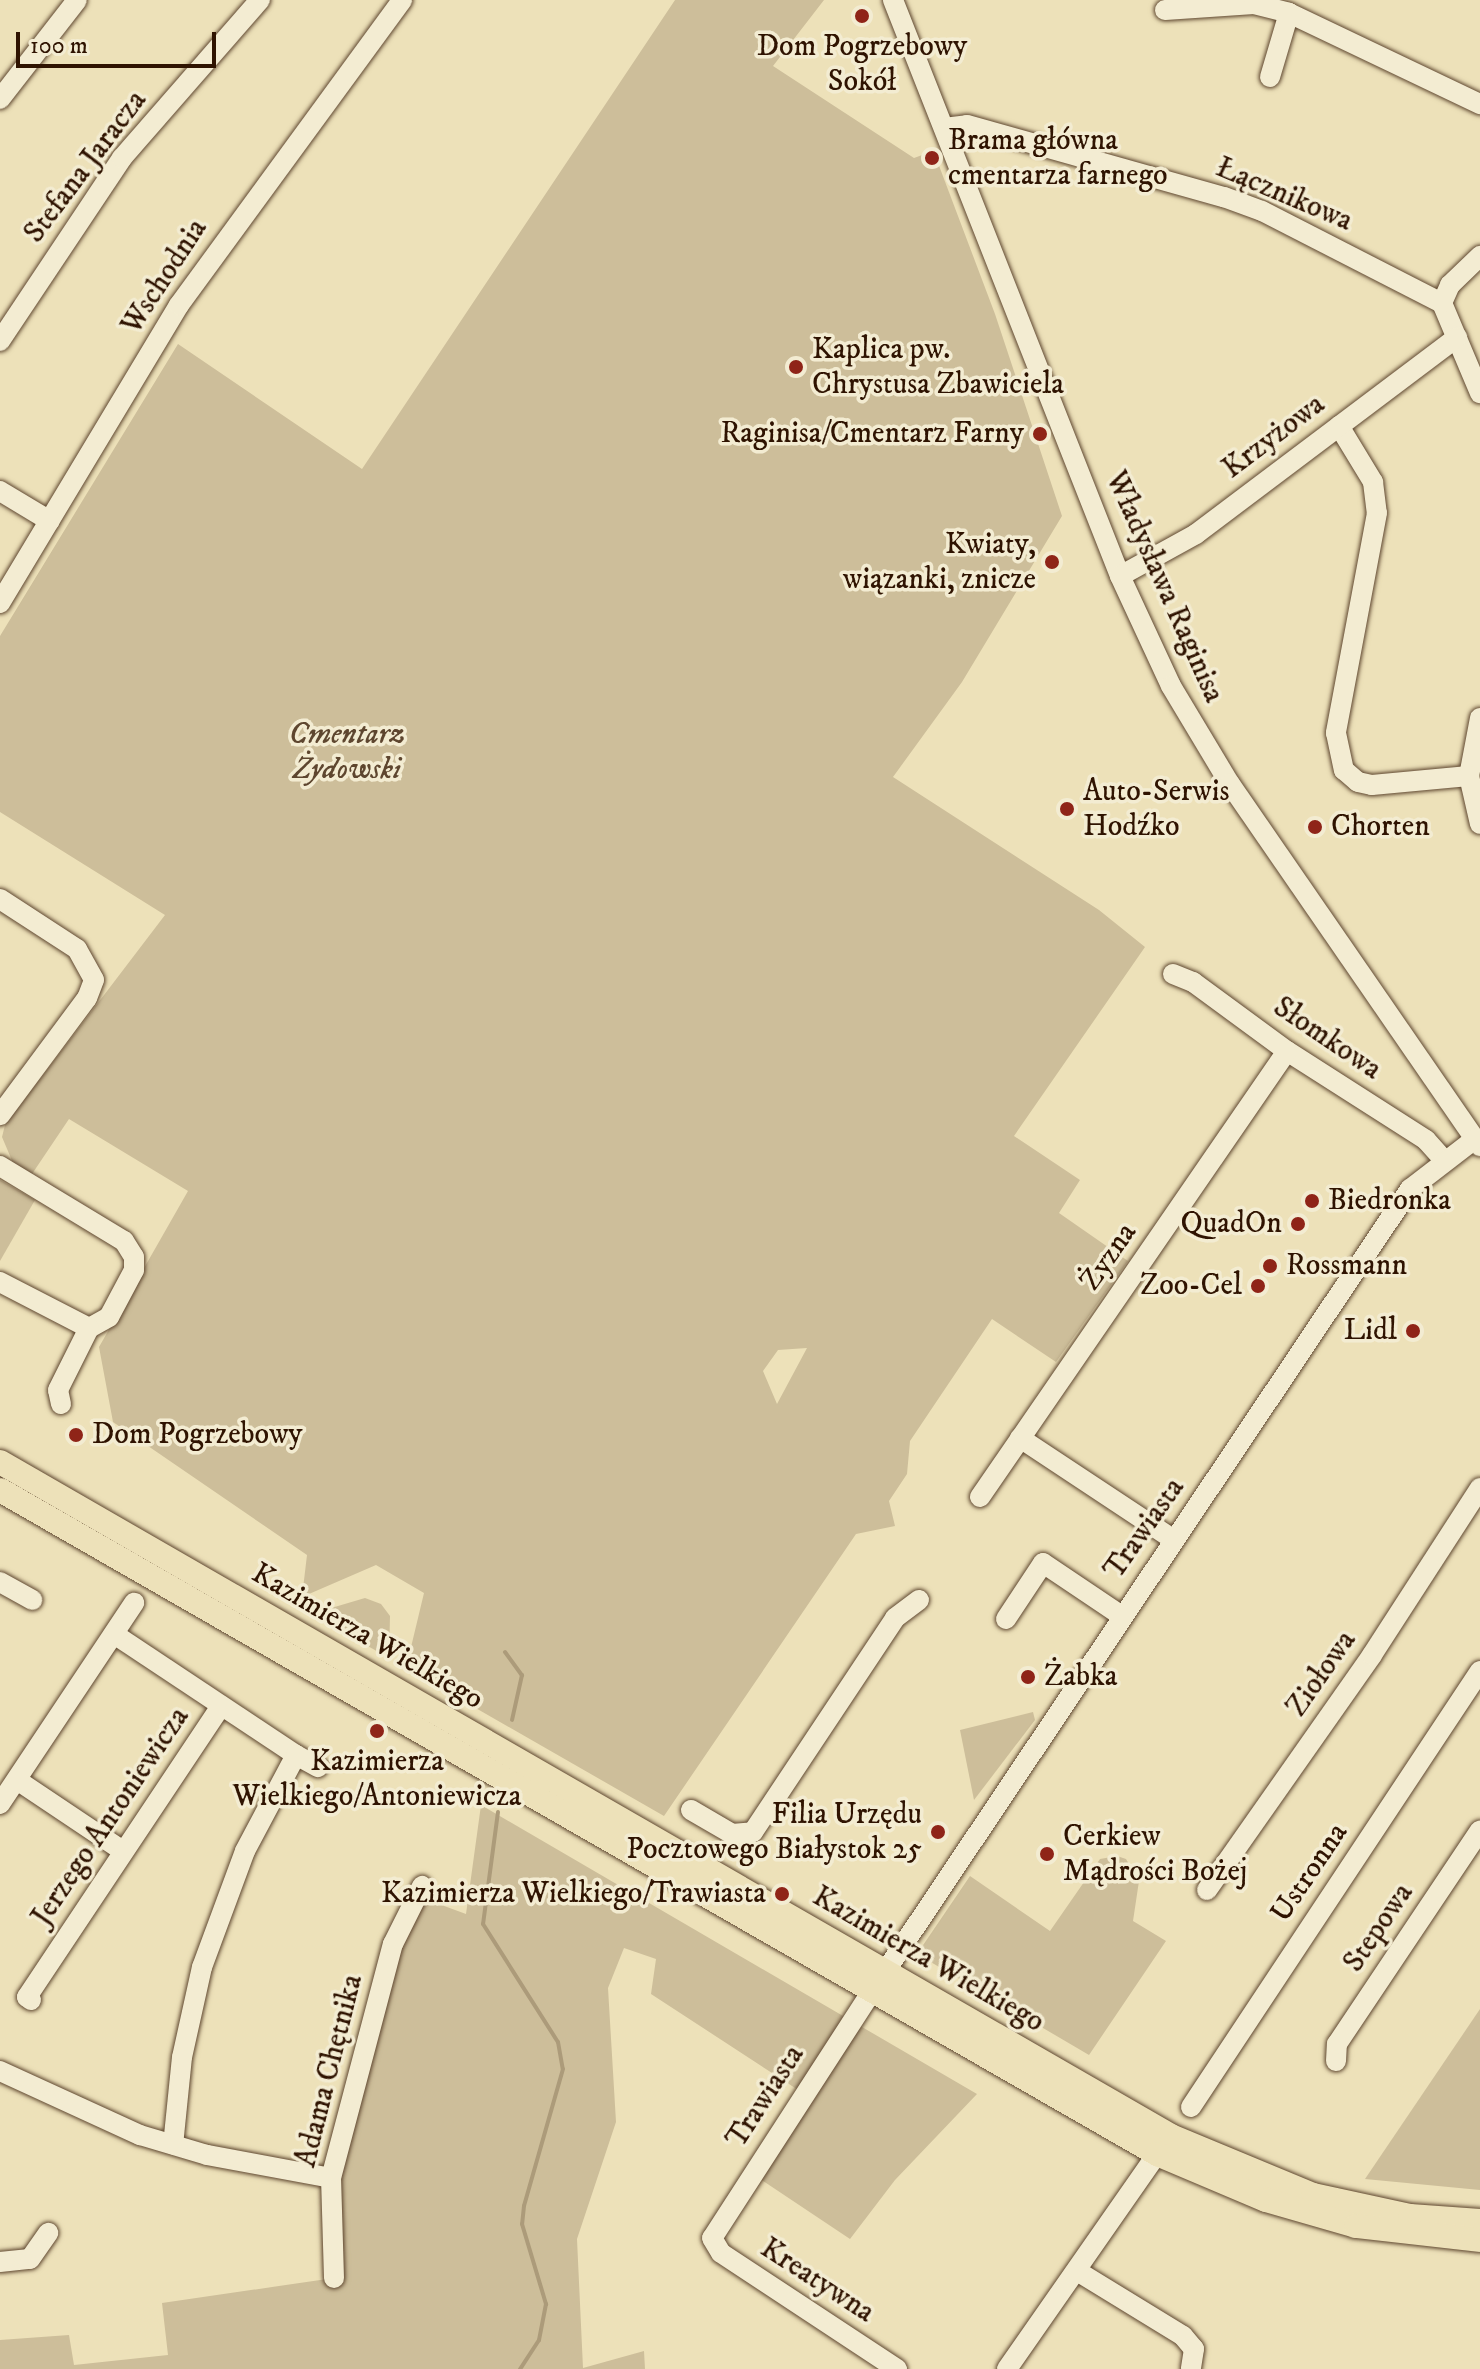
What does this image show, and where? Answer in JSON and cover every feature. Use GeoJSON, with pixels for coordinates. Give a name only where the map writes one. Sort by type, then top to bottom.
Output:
{"type":"FeatureCollection","features":[{"type":"Feature","properties":{"kind":"main road","name":"Kazimierza Wielkiego"},"geometry":{"type":"LineString","coordinates":[[0,1462],[373,1691],[878,1982],[1157,2154],[1266,2200],[1356,2226],[1480,2240]]}},
{"type":"Feature","properties":{"kind":"main road","name":"Kazimierza Wielkiego"},"geometry":{"type":"LineString","coordinates":[[0,1490],[373,1691]]}},
{"type":"Feature","properties":{"kind":"main road","name":"Kazimierza Wielkiego"},"geometry":{"type":"LineString","coordinates":[[878,1982],[1171,2136],[1271,2182],[1370,2208],[1480,2221]]}},
{"type":"Feature","properties":{"kind":"street"},"geometry":{"type":"LineString","coordinates":[[0,99],[77,0]]}},
{"type":"Feature","properties":{"kind":"street","name":"Stefana Jaracza"},"geometry":{"type":"LineString","coordinates":[[0,341],[122,158],[260,0]]}},
{"type":"Feature","properties":{"kind":"street","name":"Władysława Raginisa"},"geometry":{"type":"LineString","coordinates":[[893,0],[1120,576],[1171,686],[1230,784],[1478,1142]]}},
{"type":"Feature","properties":{"kind":"street","name":"Wschodnia"},"geometry":{"type":"LineString","coordinates":[[0,603],[179,305],[399,1]]}},
{"type":"Feature","properties":{"kind":"street"},"geometry":{"type":"LineString","coordinates":[[1165,10],[1254,4],[1289,13],[1480,104]]}},
{"type":"Feature","properties":{"kind":"street"},"geometry":{"type":"LineString","coordinates":[[1270,77],[1289,13]]}},
{"type":"Feature","properties":{"kind":"street","name":"Łącznikowa"},"geometry":{"type":"LineString","coordinates":[[944,128],[967,125],[1224,197],[1442,303]]}},
{"type":"Feature","properties":{"kind":"street"},"geometry":{"type":"LineString","coordinates":[[1480,256],[1450,285],[1442,303],[1480,393]]}},
{"type":"Feature","properties":{"kind":"street","name":"Krzyżowa"},"geometry":{"type":"LineString","coordinates":[[1120,576],[1196,534],[1457,337]]}},
{"type":"Feature","properties":{"kind":"street"},"geometry":{"type":"LineString","coordinates":[[1339,426],[1373,482],[1377,513],[1336,733],[1344,770],[1358,782],[1372,785],[1469,776]]}},
{"type":"Feature","properties":{"kind":"street"},"geometry":{"type":"LineString","coordinates":[[0,491],[50,521]]}},
{"type":"Feature","properties":{"kind":"street"},"geometry":{"type":"LineString","coordinates":[[1480,718],[1469,776],[1480,824]]}},
{"type":"Feature","properties":{"kind":"street"},"geometry":{"type":"LineString","coordinates":[[0,899],[77,949],[94,980],[87,998],[0,1115]]}},
{"type":"Feature","properties":{"kind":"street","name":"Słomkowa"},"geometry":{"type":"LineString","coordinates":[[1173,974],[1193,982],[1287,1051],[1426,1140],[1443,1159]]}},
{"type":"Feature","properties":{"kind":"street","name":"Żyzna"},"geometry":{"type":"LineString","coordinates":[[980,1497],[1287,1051]]}},
{"type":"Feature","properties":{"kind":"street","name":"Trawiasta"},"geometry":{"type":"LineString","coordinates":[[712,2238],[878,1982],[1410,1189],[1443,1159],[1478,1142]]}},
{"type":"Feature","properties":{"kind":"street"},"geometry":{"type":"LineString","coordinates":[[0,1166],[130,1249],[134,1270],[128,1286],[109,1317],[89,1328],[58,1390],[61,1404]]}},
{"type":"Feature","properties":{"kind":"street"},"geometry":{"type":"LineString","coordinates":[[0,1283],[89,1328]]}},
{"type":"Feature","properties":{"kind":"street"},"geometry":{"type":"LineString","coordinates":[[1020,1438],[1174,1540]]}},
{"type":"Feature","properties":{"kind":"street","name":"Ziołowa"},"geometry":{"type":"LineString","coordinates":[[1207,1890],[1372,1655],[1480,1488]]}},
{"type":"Feature","properties":{"kind":"street"},"geometry":{"type":"LineString","coordinates":[[1006,1619],[1043,1563],[1122,1616]]}},
{"type":"Feature","properties":{"kind":"street"},"geometry":{"type":"LineString","coordinates":[[0,1582],[32,1600]]}},
{"type":"Feature","properties":{"kind":"street"},"geometry":{"type":"LineString","coordinates":[[691,1810],[732,1834],[753,1832],[895,1618],[919,1600]]}},
{"type":"Feature","properties":{"kind":"street"},"geometry":{"type":"LineString","coordinates":[[0,1804],[134,1603]]}},
{"type":"Feature","properties":{"kind":"street","name":"Jerzego Antoniewicza"},"geometry":{"type":"LineString","coordinates":[[114,1634],[296,1755]]}},
{"type":"Feature","properties":{"kind":"street","name":"Ustronna"},"geometry":{"type":"LineString","coordinates":[[1191,2107],[1480,1671]]}},
{"type":"Feature","properties":{"kind":"street","name":"Jerzego Antoniewicza"},"geometry":{"type":"LineString","coordinates":[[31,2000],[27,1997],[221,1706]]}},
{"type":"Feature","properties":{"kind":"street"},"geometry":{"type":"LineString","coordinates":[[173,2145],[182,2057],[202,1967],[245,1851],[296,1755],[318,1767]]}},
{"type":"Feature","properties":{"kind":"street"},"geometry":{"type":"LineString","coordinates":[[17,1780],[123,1851]]}},
{"type":"Feature","properties":{"kind":"street","name":"Stepowa"},"geometry":{"type":"LineString","coordinates":[[1336,2061],[1337,2044],[1480,1830]]}},
{"type":"Feature","properties":{"kind":"street","name":"Adama Chętnika"},"geometry":{"type":"LineString","coordinates":[[334,2278],[331,2178],[393,1944],[422,1886]]}},
{"type":"Feature","properties":{"kind":"street"},"geometry":{"type":"LineString","coordinates":[[0,2071],[71,2108],[173,2145],[331,2178]]}},
{"type":"Feature","properties":{"kind":"street"},"geometry":{"type":"LineString","coordinates":[[1007,2369],[1157,2154]]}},
{"type":"Feature","properties":{"kind":"street"},"geometry":{"type":"LineString","coordinates":[[0,2262],[30,2259],[48,2233]]}},
{"type":"Feature","properties":{"kind":"street","name":"Kreatywna"},"geometry":{"type":"LineString","coordinates":[[712,2238],[721,2253],[897,2369]]}},
{"type":"Feature","properties":{"kind":"street"},"geometry":{"type":"LineString","coordinates":[[1077,2271],[1183,2336],[1194,2349],[1191,2369]]}},
{"type":"Feature","properties":{"kind":"green space","name":"Cmentarz Żydowski"},"geometry":{"type":"Polygon","coordinates":[[[675,0],[824,0],[773,66],[914,158],[925,154],[938,163],[995,314],[1062,516],[962,682],[893,777],[1099,910],[1145,947],[1014,1136],[1080,1180],[1059,1213],[1128,1261],[1056,1362],[992,1319],[910,1441],[907,1474],[889,1501],[895,1526],[856,1534],[664,1816],[406,1668],[424,1593],[376,1565],[302,1597],[307,1555],[113,1422],[99,1347],[188,1191],[69,1119],[32,1174],[13,1163],[2,1137],[5,1125],[165,915],[0,812],[0,636],[178,344],[362,469],[675,0]],[[807,1348],[778,1350],[763,1371],[777,1404],[807,1348]]]}},
{"type":"Feature","properties":{"kind":"green space"},"geometry":{"type":"Polygon","coordinates":[[[0,1180],[35,1200],[0,1261],[0,1180]]]}},
{"type":"Feature","properties":{"kind":"green space"},"geometry":{"type":"Polygon","coordinates":[[[365,1598],[381,1604],[390,1616],[389,1658],[311,1614],[365,1598]]]}},
{"type":"Feature","properties":{"kind":"green space"},"geometry":{"type":"Polygon","coordinates":[[[1033,1712],[1035,1720],[974,1800],[960,1730],[1033,1712]]]}},
{"type":"Feature","properties":{"kind":"green space"},"geometry":{"type":"Polygon","coordinates":[[[481,1805],[977,2094],[895,2180],[850,2239],[760,2179],[812,2099],[651,1994],[656,1959],[624,1948],[608,1988],[616,2122],[577,2239],[583,2368],[644,2351],[645,2369],[0,2369],[0,2340],[69,2335],[74,2365],[168,2355],[162,2303],[334,2278],[331,2178],[417,1896],[466,1914],[481,1805]]]}},
{"type":"Feature","properties":{"kind":"green space"},"geometry":{"type":"Polygon","coordinates":[[[1117,1856],[1126,1859],[1139,1881],[1133,1921],[1166,1941],[1089,2055],[917,1954],[970,1876],[1050,1931],[1100,1859],[1117,1856]]]}},
{"type":"Feature","properties":{"kind":"green space"},"geometry":{"type":"Polygon","coordinates":[[[1480,2009],[1480,2190],[1365,2179],[1480,2009]]]}},
{"type":"Feature","properties":{"kind":"waterway"},"geometry":{"type":"LineString","coordinates":[[505,1652],[522,1675],[512,1720]]}},
{"type":"Feature","properties":{"kind":"waterway"},"geometry":{"type":"LineString","coordinates":[[498,1812],[483,1924],[558,2042],[563,2069],[524,2206],[522,2224],[546,2304],[539,2340],[520,2369]]}},
{"type":"Feature","properties":{"kind":"place","name":"Dom Pogrzebowy Sokół"},"geometry":{"type":"Point","coordinates":[862,16]}},
{"type":"Feature","properties":{"kind":"place","name":"Brama główna cmentarza farnego"},"geometry":{"type":"Point","coordinates":[932,158]}},
{"type":"Feature","properties":{"kind":"place","name":"Kaplica pw. Chrystusa Zbawiciela"},"geometry":{"type":"Point","coordinates":[796,367]}},
{"type":"Feature","properties":{"kind":"place","name":"Raginisa/Cmentarz Farny"},"geometry":{"type":"Point","coordinates":[1040,434]}},
{"type":"Feature","properties":{"kind":"place","name":"Kwiaty, wiązanki, znicze"},"geometry":{"type":"Point","coordinates":[1052,562]}},
{"type":"Feature","properties":{"kind":"place","name":"Auto-Serwis Hodźko"},"geometry":{"type":"Point","coordinates":[1067,809]}},
{"type":"Feature","properties":{"kind":"place","name":"Chorten"},"geometry":{"type":"Point","coordinates":[1315,827]}},
{"type":"Feature","properties":{"kind":"place","name":"Biedronka"},"geometry":{"type":"Point","coordinates":[1312,1201]}},
{"type":"Feature","properties":{"kind":"place","name":"QuadOn"},"geometry":{"type":"Point","coordinates":[1298,1224]}},
{"type":"Feature","properties":{"kind":"place","name":"Rossmann"},"geometry":{"type":"Point","coordinates":[1270,1266]}},
{"type":"Feature","properties":{"kind":"place","name":"Zoo-Cel"},"geometry":{"type":"Point","coordinates":[1258,1286]}},
{"type":"Feature","properties":{"kind":"place","name":"Lidl"},"geometry":{"type":"Point","coordinates":[1413,1331]}},
{"type":"Feature","properties":{"kind":"place","name":"Dom Pogrzebowy"},"geometry":{"type":"Point","coordinates":[76,1435]}},
{"type":"Feature","properties":{"kind":"place","name":"Żabka"},"geometry":{"type":"Point","coordinates":[1028,1677]}},
{"type":"Feature","properties":{"kind":"place","name":"Kazimierza Wielkiego/Antoniewicza"},"geometry":{"type":"Point","coordinates":[377,1731]}},
{"type":"Feature","properties":{"kind":"place","name":"Filia Urzędu Pocztowego Białystok 25"},"geometry":{"type":"Point","coordinates":[938,1832]}},
{"type":"Feature","properties":{"kind":"place","name":"Cerkiew Mądrości Bożej"},"geometry":{"type":"Point","coordinates":[1047,1854]}},
{"type":"Feature","properties":{"kind":"place","name":"Kazimierza Wielkiego/Trawiasta"},"geometry":{"type":"Point","coordinates":[782,1894]}}]}
